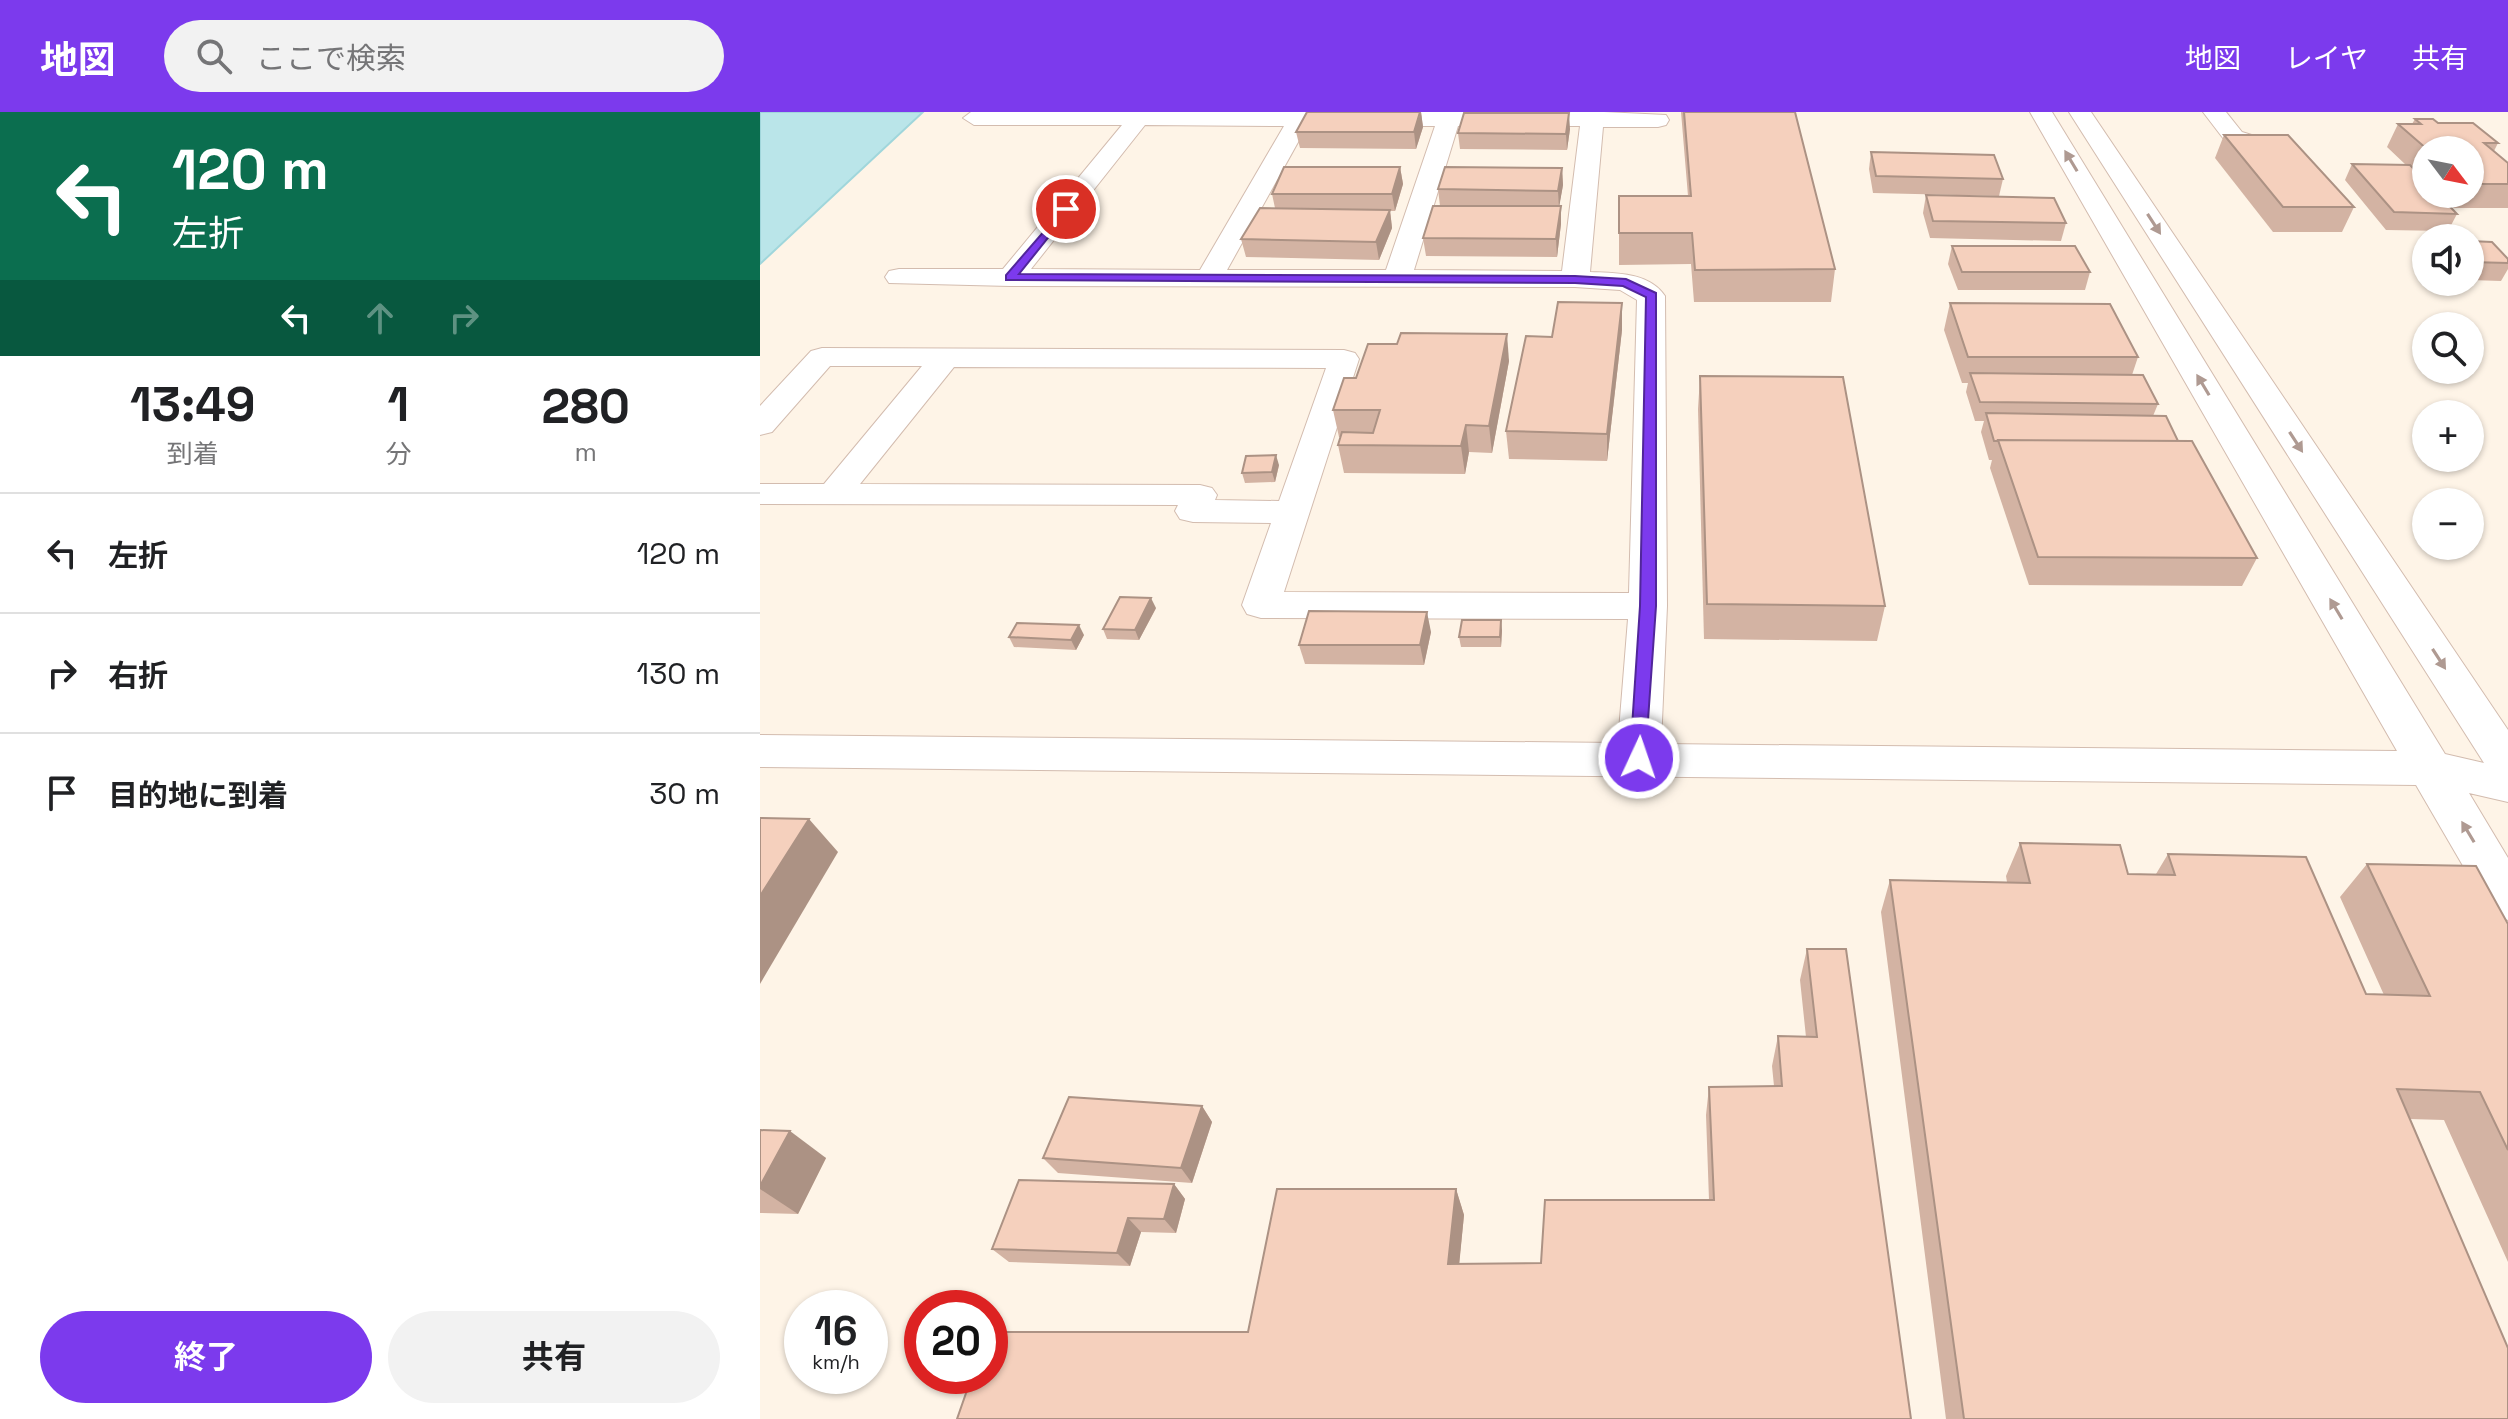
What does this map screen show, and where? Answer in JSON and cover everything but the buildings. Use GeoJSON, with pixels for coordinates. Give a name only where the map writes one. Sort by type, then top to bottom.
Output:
{"type":"FeatureCollection","features":[{"type":"Feature","properties":{"kind":"street"},"geometry":{"type":"LineString","coordinates":[[2041,112],[2508,900]]}},
{"type":"Feature","properties":{"kind":"street"},"geometry":{"type":"LineString","coordinates":[[2080,112],[2508,765]]}},
{"type":"Feature","properties":{"kind":"street"},"geometry":{"type":"LineString","coordinates":[[2214,112],[2234,137],[2306,160]]}},
{"type":"Feature","properties":{"kind":"street"},"geometry":{"type":"LineString","coordinates":[[1010,278],[1142,115]]}},
{"type":"Feature","properties":{"kind":"street"},"geometry":{"type":"LineString","coordinates":[[1209,278],[1301,115]]}},
{"type":"Feature","properties":{"kind":"street"},"geometry":{"type":"LineString","coordinates":[[1397,279],[1450,115]]}},
{"type":"Feature","properties":{"kind":"street"},"geometry":{"type":"LineString","coordinates":[[974,118],[1450,115],[1593,116],[1658,120]]}},
{"type":"Feature","properties":{"kind":"street"},"geometry":{"type":"LineString","coordinates":[[1575,279],[1593,116]]}},
{"type":"Feature","properties":{"kind":"street"},"geometry":{"type":"LineString","coordinates":[[899,277],[1575,279],[1626,282],[1651,296],[1648,606],[1639,758]]}},
{"type":"Feature","properties":{"kind":"street"},"geometry":{"type":"LineString","coordinates":[[760,425],[822,357],[1344,359],[1261,605],[1648,606]]}},
{"type":"Feature","properties":{"kind":"street"},"geometry":{"type":"LineString","coordinates":[[834,494],[945,358]]}},
{"type":"Feature","properties":{"kind":"street"},"geometry":{"type":"LineString","coordinates":[[760,494],[1200,495],[1193,511],[1293,512]]}},
{"type":"Feature","properties":{"kind":"street"},"geometry":{"type":"LineString","coordinates":[[760,751],[2430,768],[2508,785]]}},
{"type":"Feature","properties":{"kind":"water"},"geometry":{"type":"Polygon","coordinates":[[[760,112],[923,112],[760,264],[760,112]]]}},
{"type":"Feature","properties":{"kind":"route"},"geometry":{"type":"LineString","coordinates":[[1066,209],[1010,278],[1575,279],[1626,282],[1651,296],[1648,606],[1639,758]]}}]}
